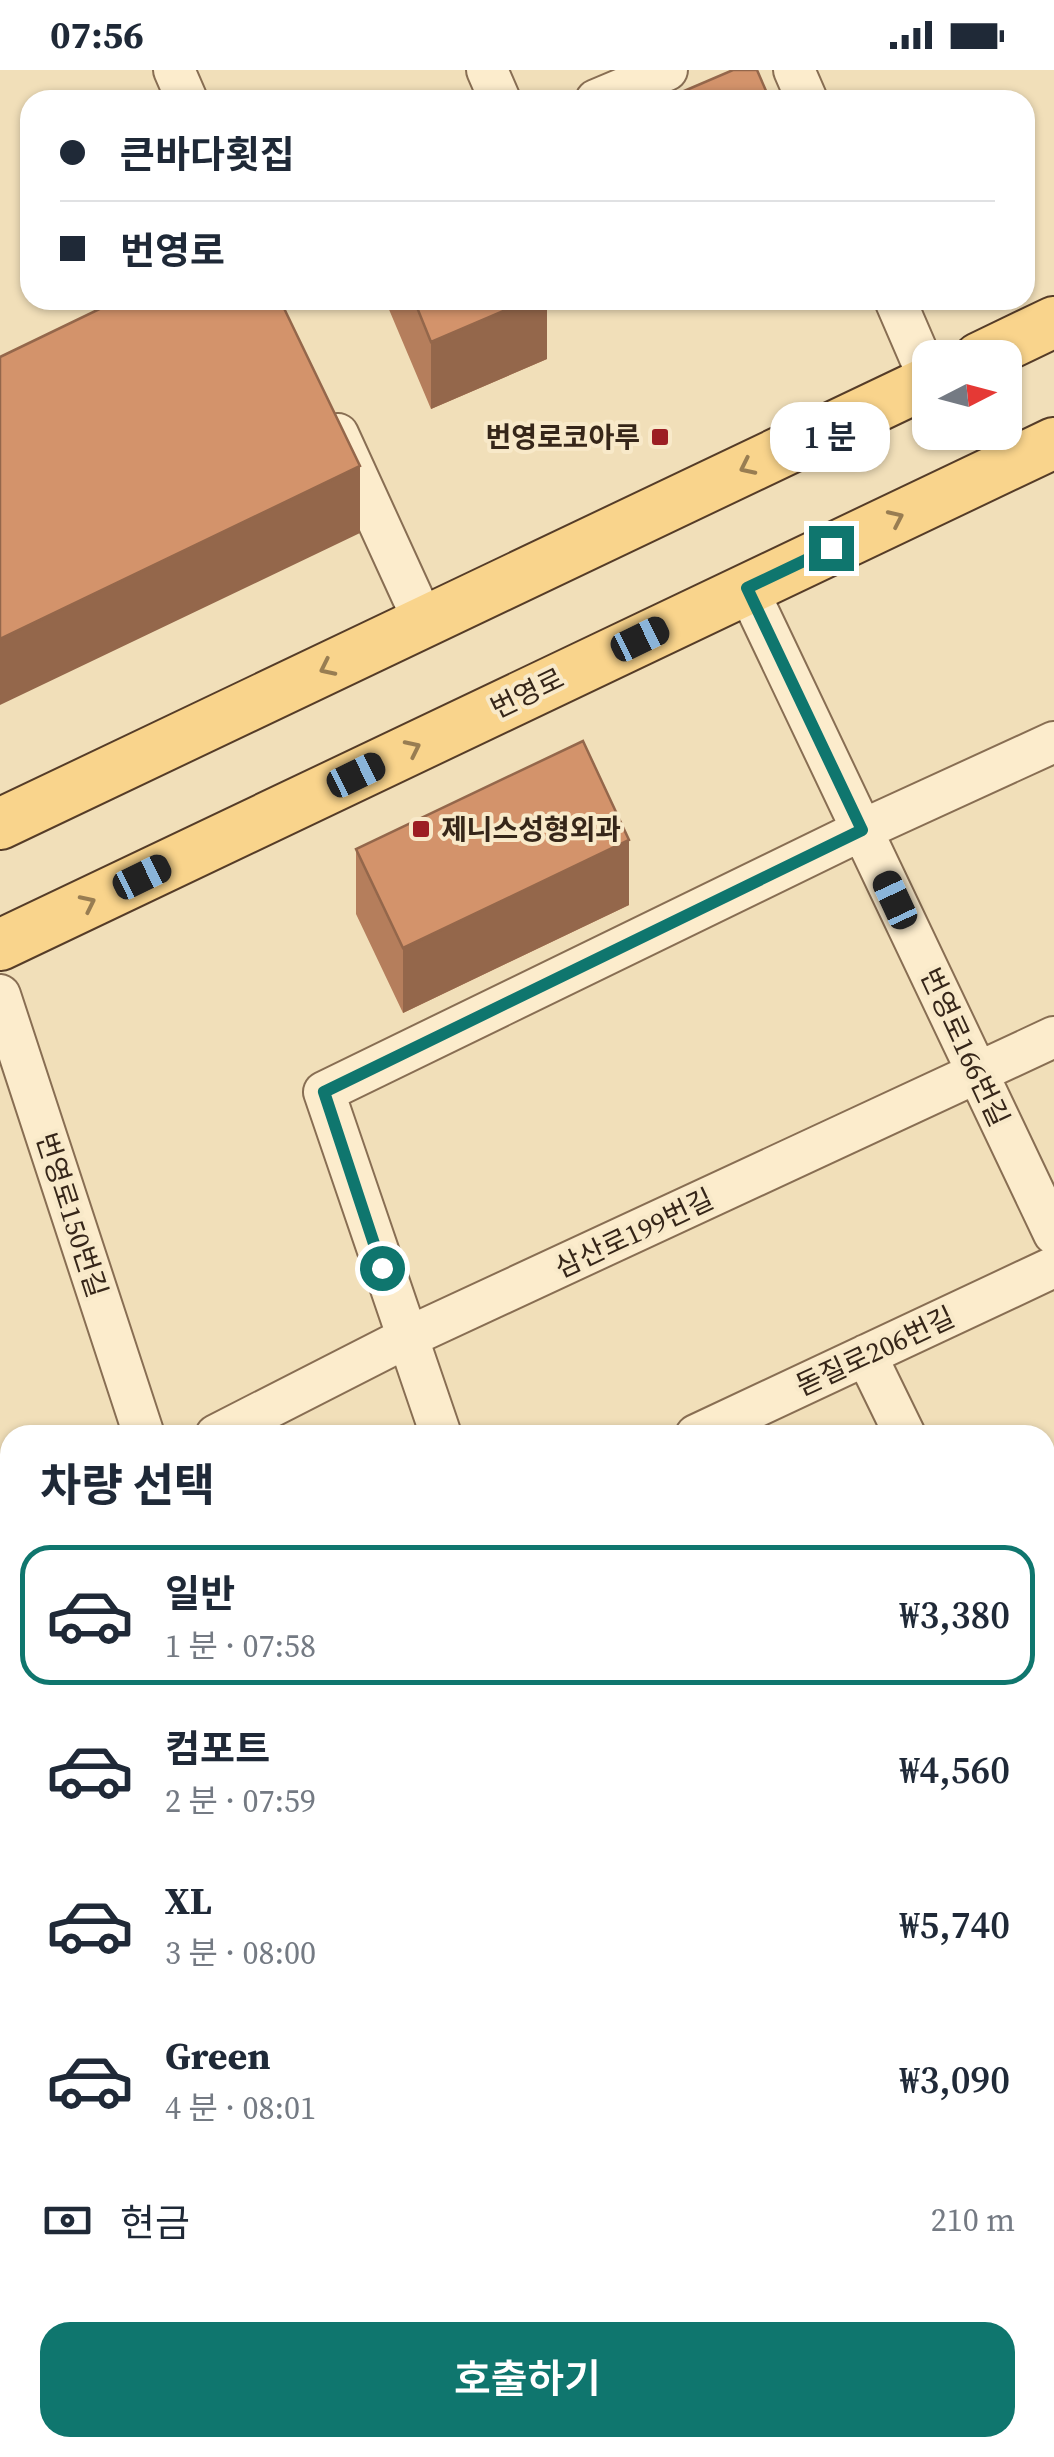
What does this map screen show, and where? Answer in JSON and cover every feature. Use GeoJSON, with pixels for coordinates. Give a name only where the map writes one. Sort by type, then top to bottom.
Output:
{"type":"FeatureCollection","features":[{"type":"Feature","properties":{"kind":"main road"},"geometry":{"type":"LineString","coordinates":[[1016,340],[1054,322]]}},
{"type":"Feature","properties":{"kind":"main road"},"geometry":{"type":"LineString","coordinates":[[0,824],[912,390]]}},
{"type":"Feature","properties":{"kind":"main road","name":"번영로"},"geometry":{"type":"LineString","coordinates":[[0,945],[1054,443]]}},
{"type":"Feature","properties":{"kind":"street"},"geometry":{"type":"LineString","coordinates":[[620,90],[667,70]]}},
{"type":"Feature","properties":{"kind":"street"},"geometry":{"type":"LineString","coordinates":[[898,310],[912,340]]}},
{"type":"Feature","properties":{"kind":"street"},"geometry":{"type":"LineString","coordinates":[[325,407],[424,622]]}},
{"type":"Feature","properties":{"kind":"street","name":"번영로166번길"},"geometry":{"type":"LineString","coordinates":[[747,588],[1054,1234]]}},
{"type":"Feature","properties":{"kind":"street"},"geometry":{"type":"LineString","coordinates":[[437,1425],[324,1092],[862,830],[1054,742]]}},
{"type":"Feature","properties":{"kind":"street","name":"번영로150번길"},"geometry":{"type":"LineString","coordinates":[[0,994],[141,1425]]}},
{"type":"Feature","properties":{"kind":"street","name":"삼산로199번길"},"geometry":{"type":"LineString","coordinates":[[236,1425],[406,1338],[1054,1036]]}},
{"type":"Feature","properties":{"kind":"street","name":"돋질로206번길"},"geometry":{"type":"LineString","coordinates":[[717,1425],[1054,1267]]}},
{"type":"Feature","properties":{"kind":"street"},"geometry":{"type":"LineString","coordinates":[[866,1355],[899,1425]]}},
{"type":"Feature","properties":{"kind":"building"},"geometry":{"type":"Polygon","coordinates":[[[733,70],[757,70],[766,90],[686,90],[733,70]]]}},
{"type":"Feature","properties":{"kind":"building"},"geometry":{"type":"Polygon","coordinates":[[[97,310],[285,310],[360,466],[0,639],[0,357],[97,310]]]}},
{"type":"Feature","properties":{"kind":"building"},"geometry":{"type":"Polygon","coordinates":[[[418,310],[506,310],[431,342],[418,310]]]}},
{"type":"Feature","properties":{"kind":"building"},"geometry":{"type":"Polygon","coordinates":[[[583,741],[629,840],[403,948],[356,849],[583,741]]]}},
{"type":"Feature","properties":{"kind":"place","name":"번영로코아루"},"geometry":{"type":"Point","coordinates":[660,437]}},
{"type":"Feature","properties":{"kind":"place","name":"제니스성형외과"},"geometry":{"type":"Point","coordinates":[421,829]}},
{"type":"Feature","properties":{"kind":"route"},"geometry":{"type":"LineString","coordinates":[[382,1268],[324,1092],[862,830],[747,588],[831,548]]}}]}
